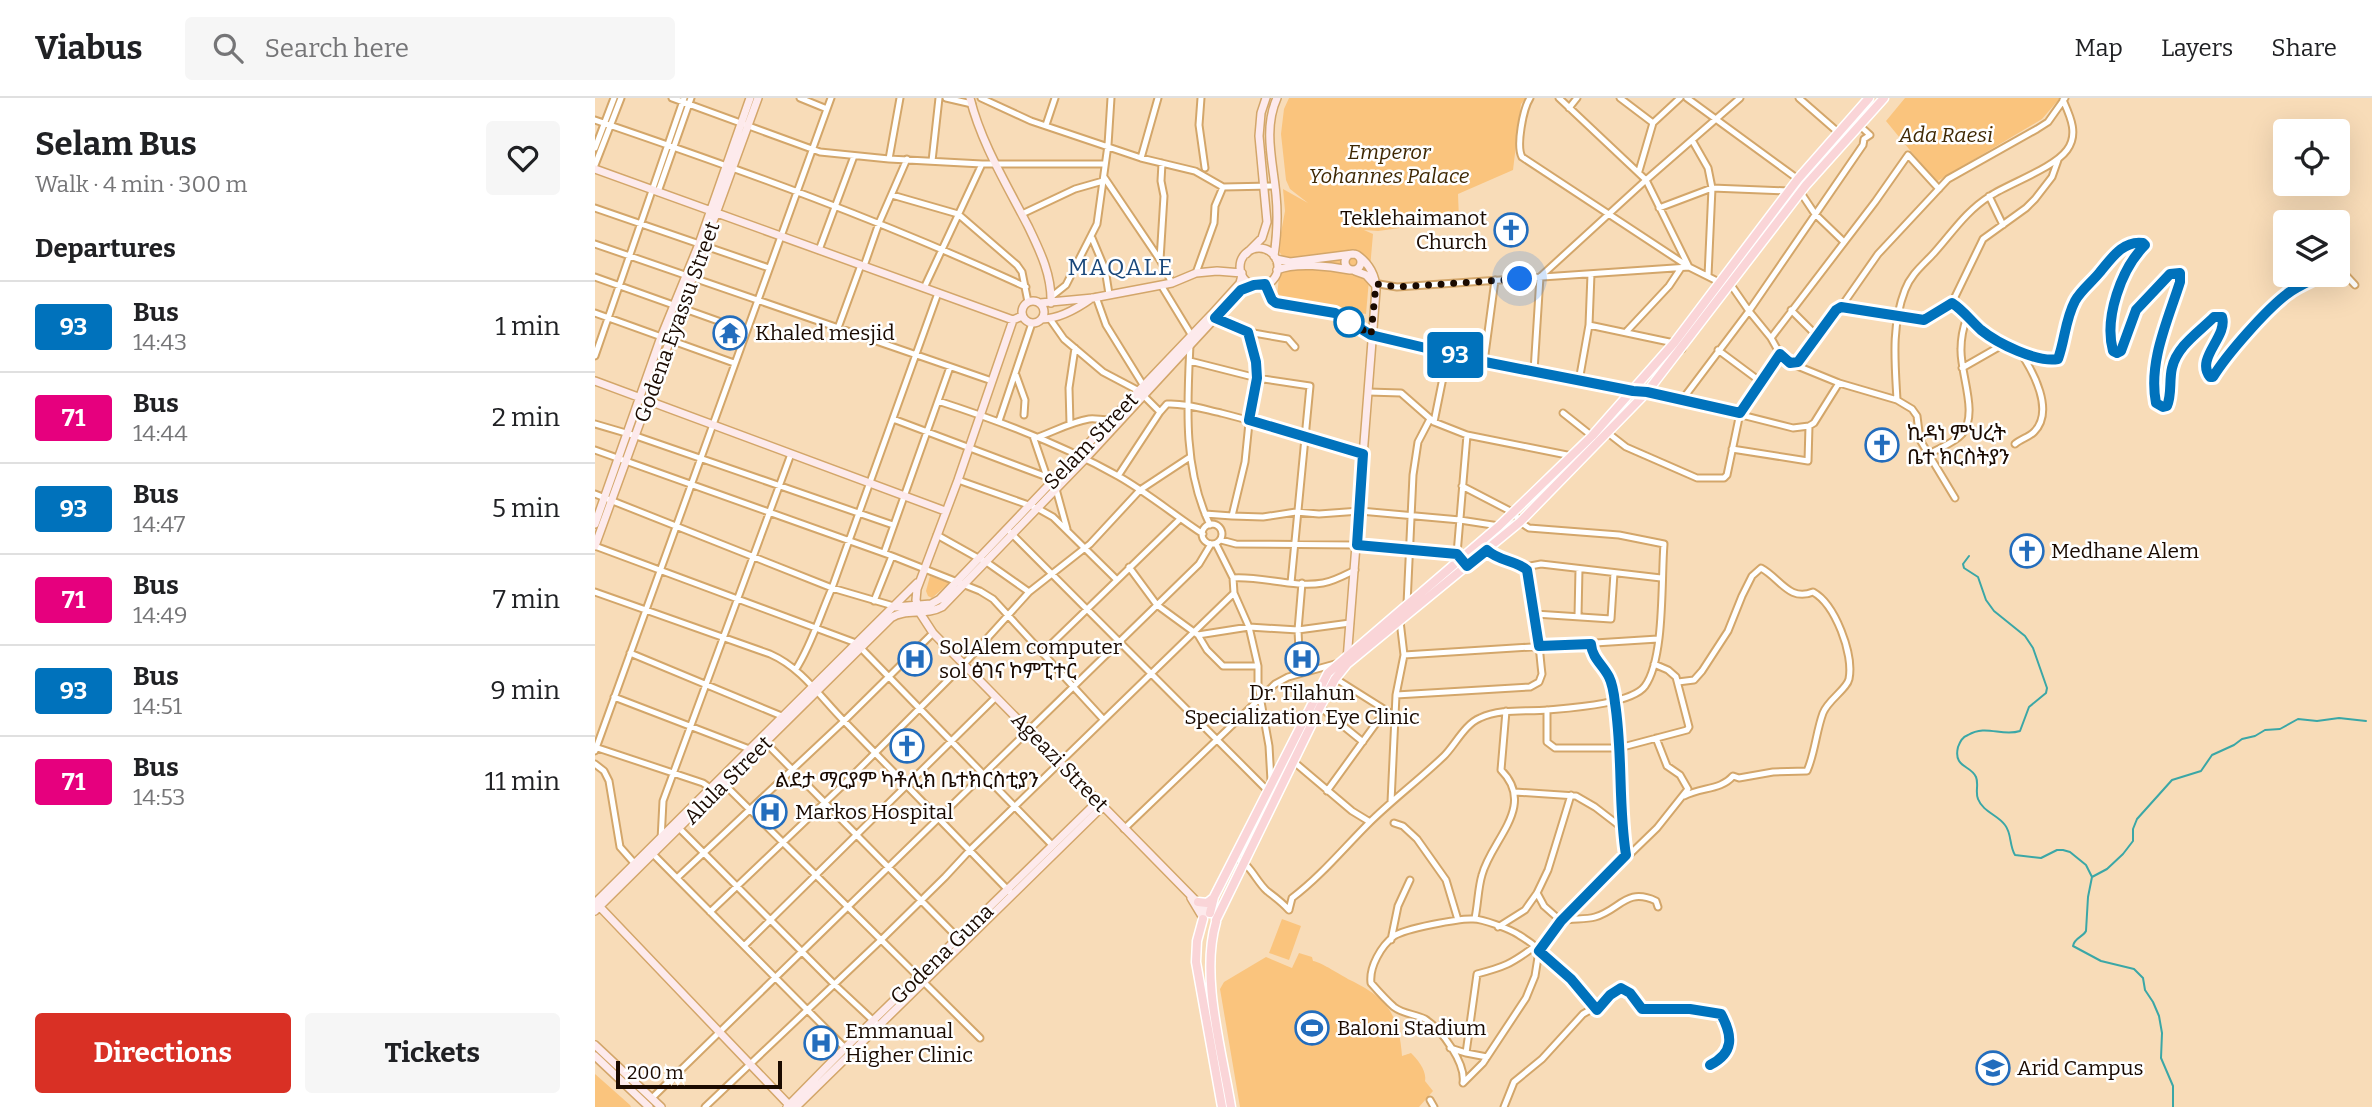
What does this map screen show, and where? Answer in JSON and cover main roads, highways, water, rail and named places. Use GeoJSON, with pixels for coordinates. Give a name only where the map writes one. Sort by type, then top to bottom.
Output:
{"type":"FeatureCollection","features":[{"type":"Feature","properties":{"kind":"main road"},"geometry":{"type":"LineString","coordinates":[[1222,1107],[1196,962],[1197,941],[1332,676],[1406,604],[1462,560],[1487,550],[1520,522],[1608,433],[1647,392],[1682,349],[1807,185],[1884,98]]}},
{"type":"Feature","properties":{"kind":"main road"},"geometry":{"type":"LineString","coordinates":[[1344,662],[1401,621],[1592,436],[1674,343],[1798,179],[1838,132],[1867,100],[1874,110]]}},
{"type":"Feature","properties":{"kind":"main road"},"geometry":{"type":"LineString","coordinates":[[1272,796],[1272,781],[1290,758],[1320,707],[1332,676]]}},
{"type":"Feature","properties":{"kind":"main road"},"geometry":{"type":"LineString","coordinates":[[1198,902],[1207,903],[1214,897],[1240,860]]}},
{"type":"Feature","properties":{"kind":"main road"},"geometry":{"type":"LineString","coordinates":[[1214,897],[1209,917],[1210,978],[1231,1107]]}},
{"type":"Feature","properties":{"kind":"waterway"},"geometry":{"type":"LineString","coordinates":[[1969,556],[1963,564],[1964,568],[1978,577],[1986,600],[1994,611],[2025,636],[2033,648],[2047,688],[2046,693],[2029,707],[2020,731],[1975,732],[1960,742],[1958,759],[1974,773],[1980,803],[2007,828],[2015,855],[2041,858],[2063,850],[2070,852],[2086,865],[2092,877],[2086,931],[2073,946],[2101,961],[2134,969],[2143,978],[2145,990],[2159,1016],[2162,1033],[2161,1058],[2173,1086],[2173,1107]]}},
{"type":"Feature","properties":{"kind":"waterway"},"geometry":{"type":"LineString","coordinates":[[2092,877],[2107,869],[2123,854],[2133,841],[2133,829],[2137,819],[2172,780],[2201,771],[2212,755],[2242,739],[2265,730],[2280,729],[2298,719],[2317,721],[2339,718],[2366,721]]}},
{"type":"Feature","properties":{"kind":"place","name":"Teklehaimanot Church"},"geometry":{"type":"Point","coordinates":[1511,230]}},
{"type":"Feature","properties":{"kind":"place","name":"Khaled mesjid"},"geometry":{"type":"Point","coordinates":[730,333]}},
{"type":"Feature","properties":{"kind":"place","name":"ኪዳነ ምህረት ቤተ ክርስትያን"},"geometry":{"type":"Point","coordinates":[1882,445]}},
{"type":"Feature","properties":{"kind":"place","name":"Medhane Alem"},"geometry":{"type":"Point","coordinates":[2027,551]}},
{"type":"Feature","properties":{"kind":"place","name":"SolAlem computer sol ፅገና ኮምፒተር"},"geometry":{"type":"Point","coordinates":[915,659]}},
{"type":"Feature","properties":{"kind":"place","name":"Dr. Tilahun Specialization Eye Clinic"},"geometry":{"type":"Point","coordinates":[1302,659]}},
{"type":"Feature","properties":{"kind":"place","name":"ልደታ ማርያም ካቶሊክ ቤተክርስቲያን"},"geometry":{"type":"Point","coordinates":[907,746]}},
{"type":"Feature","properties":{"kind":"place","name":"Markos Hospital"},"geometry":{"type":"Point","coordinates":[770,812]}},
{"type":"Feature","properties":{"kind":"place","name":"Baloni Stadium"},"geometry":{"type":"Point","coordinates":[1312,1028]}},
{"type":"Feature","properties":{"kind":"place","name":"Emmanual Higher Clinic"},"geometry":{"type":"Point","coordinates":[821,1043]}},
{"type":"Feature","properties":{"kind":"place","name":"Arid Campus"},"geometry":{"type":"Point","coordinates":[1993,1068]}},
{"type":"Feature","properties":{"kind":"district","name":"MAQALE"},"geometry":{"type":"Point","coordinates":[1121,267]}},
{"type":"Feature","properties":{"kind":"park label","name":"Ada Raesi"},"geometry":{"type":"Point","coordinates":[1946,135]}},
{"type":"Feature","properties":{"kind":"park label","name":"Emperor Yohannes Palace"},"geometry":{"type":"Point","coordinates":[1389,164]}}]}
